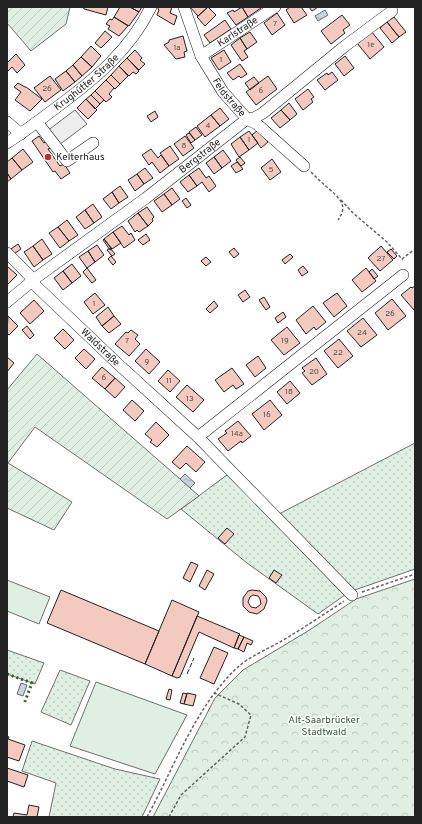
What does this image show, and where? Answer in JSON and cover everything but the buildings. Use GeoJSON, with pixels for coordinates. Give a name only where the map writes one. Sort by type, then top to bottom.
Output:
{"type":"FeatureCollection","features":[{"type":"Feature","properties":{"kind":"street","name":"Krughütter Straße"},"geometry":{"type":"LineString","coordinates":[[7,143],[37,122],[108,67],[139,30],[151,7]]}},
{"type":"Feature","properties":{"kind":"street","name":"Feldstraße"},"geometry":{"type":"LineString","coordinates":[[184,7],[201,56],[223,92],[247,120],[257,124],[304,166]]}},
{"type":"Feature","properties":{"kind":"street","name":"Karlstraße"},"geometry":{"type":"LineString","coordinates":[[201,56],[275,7]]}},
{"type":"Feature","properties":{"kind":"street","name":"Bergstraße"},"geometry":{"type":"LineString","coordinates":[[7,302],[32,281],[146,198],[247,120],[263,113],[345,46],[392,11]]}},
{"type":"Feature","properties":{"kind":"street"},"geometry":{"type":"LineString","coordinates":[[7,122],[21,134]]}},
{"type":"Feature","properties":{"kind":"street"},"geometry":{"type":"LineString","coordinates":[[37,122],[67,161],[93,143]]}},
{"type":"Feature","properties":{"kind":"street","name":"Waldstraße"},"geometry":{"type":"LineString","coordinates":[[7,253],[29,275],[32,281],[117,363],[198,437],[352,596]]}},
{"type":"Feature","properties":{"kind":"street"},"geometry":{"type":"LineString","coordinates":[[198,437],[403,275]]}},
{"type":"Feature","properties":{"kind":"path"},"geometry":{"type":"LineString","coordinates":[[304,166],[353,213],[387,242],[402,260],[415,249]]}},
{"type":"Feature","properties":{"kind":"path"},"geometry":{"type":"LineString","coordinates":[[338,220],[342,214],[343,207],[341,200]]}},
{"type":"Feature","properties":{"kind":"path"},"geometry":{"type":"LineString","coordinates":[[147,817],[176,760],[214,693],[240,665],[296,632],[352,596],[415,574]]}},
{"type":"Feature","properties":{"kind":"path"},"geometry":{"type":"LineString","coordinates":[[169,817],[181,795],[245,737],[251,715],[239,704],[214,693]]}},
{"type":"Feature","properties":{"kind":"green space"},"geometry":{"type":"Polygon","coordinates":[[[7,7],[70,7],[66,24],[31,51],[7,23],[7,7]]]}},
{"type":"Feature","properties":{"kind":"green space"},"geometry":{"type":"Polygon","coordinates":[[[37,354],[199,496],[167,519],[35,427],[8,463],[72,502],[54,530],[7,508],[7,390],[37,354]]]}},
{"type":"Feature","properties":{"kind":"green space"},"geometry":{"type":"Polygon","coordinates":[[[415,443],[415,569],[349,592],[318,614],[247,563],[181,509],[235,469],[279,514],[415,443]]]}},
{"type":"Feature","properties":{"kind":"green space","name":"Alt-Saarbrücker Stadtwald"},"geometry":{"type":"Polygon","coordinates":[[[415,579],[415,817],[153,817],[215,698],[243,670],[308,631],[356,599],[415,579]]]}},
{"type":"Feature","properties":{"kind":"green space"},"geometry":{"type":"Polygon","coordinates":[[[7,580],[50,597],[39,624],[7,611],[7,580]]]}},
{"type":"Feature","properties":{"kind":"green space"},"geometry":{"type":"Polygon","coordinates":[[[7,650],[44,663],[35,684],[7,674],[7,650]]]}},
{"type":"Feature","properties":{"kind":"green space"},"geometry":{"type":"Polygon","coordinates":[[[60,670],[90,681],[71,725],[41,712],[60,670]]]}},
{"type":"Feature","properties":{"kind":"green space"},"geometry":{"type":"Polygon","coordinates":[[[96,682],[187,715],[155,774],[70,746],[96,682]]]}},
{"type":"Feature","properties":{"kind":"green space"},"geometry":{"type":"Polygon","coordinates":[[[32,741],[115,769],[160,779],[142,817],[49,817],[56,783],[22,771],[32,741]]]}},
{"type":"Feature","properties":{"kind":"shaded area"},"geometry":{"type":"Polygon","coordinates":[[[75,110],[87,124],[59,145],[47,131],[75,110]]]}},
{"type":"Feature","properties":{"kind":"water"},"geometry":{"type":"Polygon","coordinates":[[[325,10],[328,15],[318,21],[315,16],[325,10]]]}},
{"type":"Feature","properties":{"kind":"water"},"geometry":{"type":"Polygon","coordinates":[[[185,474],[195,483],[190,488],[180,479],[185,474]]]}},
{"type":"Feature","properties":{"kind":"water"},"geometry":{"type":"Polygon","coordinates":[[[21,683],[27,685],[23,696],[17,694],[21,683]]]}},
{"type":"Feature","properties":{"kind":"hedge"},"geometry":{"type":"LineString","coordinates":[[7,674],[32,683],[24,704]]}},
{"type":"Feature","properties":{"kind":"fence"},"geometry":{"type":"LineString","coordinates":[[187,674],[194,658]]}},
{"type":"Feature","properties":{"kind":"place","name":"Kelterhaus"},"geometry":{"type":"Point","coordinates":[48,157]}}]}
